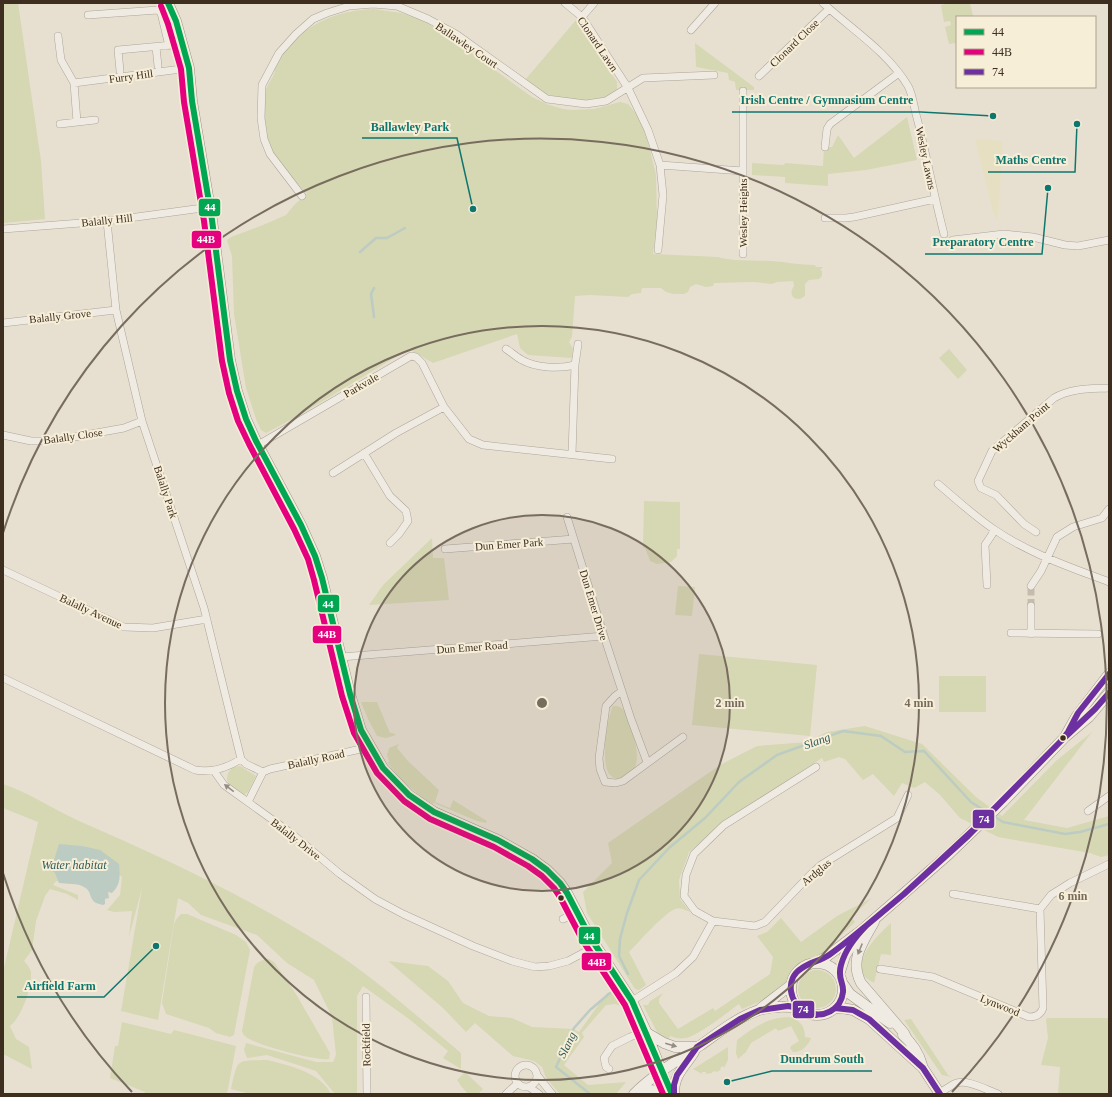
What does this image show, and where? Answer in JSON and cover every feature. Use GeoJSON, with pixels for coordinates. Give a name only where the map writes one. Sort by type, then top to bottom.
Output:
{"type":"FeatureCollection","features":[{"type":"Feature","properties":{"kind":"main road"},"geometry":{"type":"LineString","coordinates":[[168,3],[176,21],[188,68],[237,391],[246,419],[258,445],[301,525],[315,556],[322,578],[355,714],[361,730],[383,768],[409,795],[434,812],[498,840],[532,859],[547,870],[560,883],[596,946],[632,1001],[661,1070]]}},
{"type":"Feature","properties":{"kind":"main road"},"geometry":{"type":"LineString","coordinates":[[1065,737],[1076,717],[1109,674]]}},
{"type":"Feature","properties":{"kind":"main road"},"geometry":{"type":"LineString","coordinates":[[636,1091],[661,1070],[740,1019],[760,1010],[791,985],[796,973],[801,968],[826,957],[862,930],[931,871],[965,839],[1003,802],[1065,737],[1089,717],[1109,693]]}},
{"type":"Feature","properties":{"kind":"main road"},"geometry":{"type":"LineString","coordinates":[[878,915],[859,952],[856,961],[857,976],[861,983],[904,1033],[920,1057],[923,1068]]}},
{"type":"Feature","properties":{"kind":"main road"},"geometry":{"type":"LineString","coordinates":[[760,1010],[788,1006],[799,1008],[808,1013],[817,1015],[835,1008],[842,995],[841,979],[845,956],[862,930]]}},
{"type":"Feature","properties":{"kind":"main road"},"geometry":{"type":"LineString","coordinates":[[816,962],[832,967],[850,994],[885,1019],[907,1039]]}},
{"type":"Feature","properties":{"kind":"main road"},"geometry":{"type":"LineString","coordinates":[[791,985],[793,998],[799,1008]]}},
{"type":"Feature","properties":{"kind":"main road"},"geometry":{"type":"LineString","coordinates":[[835,1008],[853,1010],[869,1019],[923,1068],[940,1094]]}},
{"type":"Feature","properties":{"kind":"main road"},"geometry":{"type":"LineString","coordinates":[[646,1032],[664,1043],[675,1047],[697,1047]]}},
{"type":"Feature","properties":{"kind":"main road"},"geometry":{"type":"LineString","coordinates":[[673,1094],[677,1075],[697,1047]]}},
{"type":"Feature","properties":{"kind":"main road"},"geometry":{"type":"LineString","coordinates":[[636,1091],[659,1091],[664,1094]]}},
{"type":"Feature","properties":{"kind":"street","name":"Clonard Lawn"},"geometry":{"type":"LineString","coordinates":[[565,3],[582,17],[628,88]]}},
{"type":"Feature","properties":{"kind":"street"},"geometry":{"type":"LineString","coordinates":[[582,17],[594,3]]}},
{"type":"Feature","properties":{"kind":"street"},"geometry":{"type":"LineString","coordinates":[[691,30],[715,3]]}},
{"type":"Feature","properties":{"kind":"street","name":"Wesley Lawns"},"geometry":{"type":"LineString","coordinates":[[823,3],[888,58],[909,87],[944,234]]}},
{"type":"Feature","properties":{"kind":"street","name":"Ballawley Court"},"geometry":{"type":"LineString","coordinates":[[302,196],[270,154],[264,139],[262,118],[262,85],[279,53],[296,34],[313,19],[327,13],[349,6],[373,4],[397,6],[428,19],[456,34],[547,99],[586,104],[606,101],[628,88]]}},
{"type":"Feature","properties":{"kind":"street","name":"Clonard Close"},"geometry":{"type":"LineString","coordinates":[[759,76],[830,9]]}},
{"type":"Feature","properties":{"kind":"street"},"geometry":{"type":"LineString","coordinates":[[88,15],[158,10],[161,13],[169,46]]}},
{"type":"Feature","properties":{"kind":"street"},"geometry":{"type":"LineString","coordinates":[[58,36],[61,60],[74,83],[77,122]]}},
{"type":"Feature","properties":{"kind":"street"},"geometry":{"type":"LineString","coordinates":[[120,71],[118,50],[183,44]]}},
{"type":"Feature","properties":{"kind":"street"},"geometry":{"type":"LineString","coordinates":[[156,47],[158,66]]}},
{"type":"Feature","properties":{"kind":"street","name":"Furry Hill"},"geometry":{"type":"LineString","coordinates":[[74,83],[188,68]]}},
{"type":"Feature","properties":{"kind":"street"},"geometry":{"type":"LineString","coordinates":[[825,147],[827,128],[830,124],[899,73]]}},
{"type":"Feature","properties":{"kind":"street"},"geometry":{"type":"LineString","coordinates":[[658,250],[663,195],[660,165],[648,130],[628,88],[643,78],[714,75]]}},
{"type":"Feature","properties":{"kind":"street","name":"Wesley Heights"},"geometry":{"type":"LineString","coordinates":[[743,91],[743,254]]}},
{"type":"Feature","properties":{"kind":"street"},"geometry":{"type":"LineString","coordinates":[[60,124],[95,120]]}},
{"type":"Feature","properties":{"kind":"street","name":"Wesley Heights"},"geometry":{"type":"LineString","coordinates":[[660,165],[743,171]]}},
{"type":"Feature","properties":{"kind":"street","name":"Wesley Lawns"},"geometry":{"type":"LineString","coordinates":[[825,218],[854,217],[935,199]]}},
{"type":"Feature","properties":{"kind":"street","name":"Balally Hill"},"geometry":{"type":"LineString","coordinates":[[3,229],[107,221],[210,207]]}},
{"type":"Feature","properties":{"kind":"street","name":"Balally Park"},"geometry":{"type":"LineString","coordinates":[[107,221],[116,310],[142,421],[207,619],[241,759]]}},
{"type":"Feature","properties":{"kind":"street"},"geometry":{"type":"LineString","coordinates":[[954,240],[1004,234],[1033,237],[1065,245],[1078,246],[1109,240]]}},
{"type":"Feature","properties":{"kind":"street","name":"Balally Grove"},"geometry":{"type":"LineString","coordinates":[[3,323],[116,310]]}},
{"type":"Feature","properties":{"kind":"street"},"geometry":{"type":"LineString","coordinates":[[572,454],[575,365],[578,344]]}},
{"type":"Feature","properties":{"kind":"street"},"geometry":{"type":"LineString","coordinates":[[506,349],[523,360],[546,367],[575,365]]}},
{"type":"Feature","properties":{"kind":"street","name":"Parkvale"},"geometry":{"type":"LineString","coordinates":[[258,445],[411,356],[416,357],[422,363],[444,407],[469,439],[483,445],[612,459]]}},
{"type":"Feature","properties":{"kind":"street","name":"Wyckham Point"},"geometry":{"type":"LineString","coordinates":[[1036,532],[1024,524],[996,495],[980,488],[978,481],[992,450],[1054,398],[1064,392],[1109,388]]}},
{"type":"Feature","properties":{"kind":"street"},"geometry":{"type":"LineString","coordinates":[[334,473],[396,433],[444,407]]}},
{"type":"Feature","properties":{"kind":"street","name":"Balally Close"},"geometry":{"type":"LineString","coordinates":[[3,435],[31,441],[52,441],[124,428],[142,421]]}},
{"type":"Feature","properties":{"kind":"street"},"geometry":{"type":"LineString","coordinates":[[364,453],[390,496],[406,511],[408,521],[399,534],[390,543]]}},
{"type":"Feature","properties":{"kind":"street"},"geometry":{"type":"LineString","coordinates":[[938,484],[995,530],[1047,559],[1109,582]]}},
{"type":"Feature","properties":{"kind":"street"},"geometry":{"type":"LineString","coordinates":[[1031,586],[1058,538],[1073,527],[1102,518],[1109,510]]}},
{"type":"Feature","properties":{"kind":"street","name":"Dun Emer Drive"},"geometry":{"type":"LineString","coordinates":[[567,518],[622,691],[647,762]]}},
{"type":"Feature","properties":{"kind":"street"},"geometry":{"type":"LineString","coordinates":[[987,585],[985,545],[995,530]]}},
{"type":"Feature","properties":{"kind":"street","name":"Dun Emer Park"},"geometry":{"type":"LineString","coordinates":[[445,549],[574,540]]}},
{"type":"Feature","properties":{"kind":"street","name":"Balally Avenue"},"geometry":{"type":"LineString","coordinates":[[3,570],[124,627],[153,628],[207,619]]}},
{"type":"Feature","properties":{"kind":"street"},"geometry":{"type":"LineString","coordinates":[[1031,606],[1031,634]]}},
{"type":"Feature","properties":{"kind":"street"},"geometry":{"type":"LineString","coordinates":[[1011,633],[1098,634]]}},
{"type":"Feature","properties":{"kind":"street","name":"Dun Emer Road"},"geometry":{"type":"LineString","coordinates":[[341,657],[604,636]]}},
{"type":"Feature","properties":{"kind":"street"},"geometry":{"type":"LineString","coordinates":[[3,678],[195,770],[206,772],[214,771],[241,759],[246,764],[263,772],[248,802]]}},
{"type":"Feature","properties":{"kind":"street"},"geometry":{"type":"LineString","coordinates":[[622,691],[606,706],[599,758],[600,769],[605,782],[616,783],[623,781],[683,737]]}},
{"type":"Feature","properties":{"kind":"street","name":"Balally Road"},"geometry":{"type":"LineString","coordinates":[[263,772],[297,762],[370,747]]}},
{"type":"Feature","properties":{"kind":"street","name":"Ardglas"},"geometry":{"type":"LineString","coordinates":[[816,767],[724,825],[694,854],[686,875],[684,896],[695,911],[713,921],[755,926],[765,922],[810,874],[821,865],[897,818],[908,795]]}},
{"type":"Feature","properties":{"kind":"street","name":"Balally Drive"},"geometry":{"type":"LineString","coordinates":[[214,771],[224,785],[291,833],[340,874],[375,899],[403,914],[473,946],[512,961],[535,967],[549,966],[568,961],[596,946]]}},
{"type":"Feature","properties":{"kind":"street"},"geometry":{"type":"LineString","coordinates":[[1088,811],[1109,796]]}},
{"type":"Feature","properties":{"kind":"street"},"geometry":{"type":"LineString","coordinates":[[953,894],[1040,909],[1051,895],[1070,883],[1109,864]]}},
{"type":"Feature","properties":{"kind":"street","name":"Lynwood"},"geometry":{"type":"LineString","coordinates":[[880,969],[933,977],[1029,1017],[1034,1017],[1042,1012],[1043,1008],[1040,909]]}},
{"type":"Feature","properties":{"kind":"street"},"geometry":{"type":"LineString","coordinates":[[563,919],[577,913]]}},
{"type":"Feature","properties":{"kind":"street"},"geometry":{"type":"LineString","coordinates":[[632,1001],[676,973],[693,957],[713,921]]}},
{"type":"Feature","properties":{"kind":"street","name":"Rockfield"},"geometry":{"type":"LineString","coordinates":[[366,997],[367,1094]]}},
{"type":"Feature","properties":{"kind":"street"},"geometry":{"type":"LineString","coordinates":[[609,1069],[606,1067],[604,1058],[612,1046],[630,1037],[646,1032]]}},
{"type":"Feature","properties":{"kind":"street"},"geometry":{"type":"LineString","coordinates":[[539,1094],[529,1087],[522,1086],[518,1083],[515,1076],[521,1067],[531,1067],[552,1094]]}},
{"type":"Feature","properties":{"kind":"street"},"geometry":{"type":"LineString","coordinates":[[661,1070],[673,1094]]}},
{"type":"Feature","properties":{"kind":"street"},"geometry":{"type":"LineString","coordinates":[[529,1087],[536,1082],[537,1076]]}},
{"type":"Feature","properties":{"kind":"street"},"geometry":{"type":"LineString","coordinates":[[506,1094],[518,1083]]}},
{"type":"Feature","properties":{"kind":"street"},"geometry":{"type":"LineString","coordinates":[[940,1094],[955,1084],[963,1083],[998,1094]]}},
{"type":"Feature","properties":{"kind":"shaded area"},"geometry":{"type":"Polygon","coordinates":[[[975,139],[1003,141],[998,220],[993,212],[975,139]]]}},
{"type":"Feature","properties":{"kind":"green space"},"geometry":{"type":"Polygon","coordinates":[[[3,3],[18,3],[41,161],[45,219],[3,223],[3,3]]]}},
{"type":"Feature","properties":{"kind":"green space"},"geometry":{"type":"Polygon","coordinates":[[[949,3],[970,3],[973,16],[956,16],[956,44],[949,44],[945,27],[951,25],[950,21],[944,22],[941,5],[949,3]]]}},
{"type":"Feature","properties":{"kind":"green space"},"geometry":{"type":"Polygon","coordinates":[[[374,9],[401,13],[427,23],[449,37],[532,97],[549,105],[573,110],[594,109],[620,102],[628,104],[637,115],[645,130],[656,175],[657,222],[653,254],[718,257],[724,259],[815,265],[816,267],[823,267],[820,270],[822,271],[822,276],[819,279],[809,280],[805,284],[805,296],[798,299],[792,295],[794,286],[793,281],[777,282],[772,284],[754,282],[714,283],[713,286],[706,287],[696,284],[690,287],[688,292],[684,294],[666,292],[661,288],[642,288],[641,293],[632,294],[628,297],[590,295],[575,296],[572,337],[569,342],[573,349],[572,358],[528,355],[520,348],[517,334],[433,363],[409,349],[298,416],[266,433],[261,430],[256,419],[246,388],[234,314],[232,256],[227,240],[231,237],[286,215],[295,204],[307,194],[275,157],[269,144],[266,131],[263,107],[265,93],[280,58],[304,32],[326,19],[349,12],[374,9]]]}},
{"type":"Feature","properties":{"kind":"green space"},"geometry":{"type":"Polygon","coordinates":[[[576,20],[617,82],[617,90],[610,95],[592,100],[561,98],[541,92],[525,80],[576,20]]]}},
{"type":"Feature","properties":{"kind":"green space"},"geometry":{"type":"Polygon","coordinates":[[[695,43],[754,87],[754,90],[736,90],[735,82],[729,80],[728,73],[696,67],[695,43]]]}},
{"type":"Feature","properties":{"kind":"green space"},"geometry":{"type":"Polygon","coordinates":[[[907,117],[917,160],[866,170],[828,174],[828,186],[785,183],[785,177],[752,175],[752,163],[784,165],[785,163],[823,166],[824,147],[832,147],[838,135],[854,158],[907,117]]]}},
{"type":"Feature","properties":{"kind":"green space"},"geometry":{"type":"Polygon","coordinates":[[[949,349],[967,370],[958,379],[939,358],[949,349]]]}},
{"type":"Feature","properties":{"kind":"green space"},"geometry":{"type":"Polygon","coordinates":[[[644,501],[680,502],[680,549],[677,549],[677,556],[671,562],[657,564],[650,561],[645,548],[643,548],[644,501]]]}},
{"type":"Feature","properties":{"kind":"green space"},"geometry":{"type":"Polygon","coordinates":[[[432,538],[433,558],[444,558],[449,600],[369,605],[383,585],[432,538]]]}},
{"type":"Feature","properties":{"kind":"green space"},"geometry":{"type":"Polygon","coordinates":[[[678,586],[695,587],[692,616],[675,615],[678,586]]]}},
{"type":"Feature","properties":{"kind":"green space"},"geometry":{"type":"Polygon","coordinates":[[[699,654],[817,665],[810,736],[692,725],[699,654]]]}},
{"type":"Feature","properties":{"kind":"green space"},"geometry":{"type":"Polygon","coordinates":[[[939,676],[986,676],[986,712],[939,712],[939,676]]]}},
{"type":"Feature","properties":{"kind":"green space"},"geometry":{"type":"Polygon","coordinates":[[[361,702],[377,702],[390,733],[396,735],[386,738],[377,736],[361,702]]]}},
{"type":"Feature","properties":{"kind":"green space"},"geometry":{"type":"Polygon","coordinates":[[[613,706],[621,707],[626,713],[637,751],[637,759],[632,772],[618,779],[610,775],[605,762],[607,730],[613,706]]]}},
{"type":"Feature","properties":{"kind":"green space"},"geometry":{"type":"Polygon","coordinates":[[[865,726],[922,744],[976,797],[1002,816],[1057,760],[1092,732],[1024,820],[1067,828],[1109,816],[1109,855],[1101,857],[1090,853],[998,837],[960,818],[940,795],[925,782],[914,788],[902,783],[894,796],[873,774],[863,780],[845,759],[839,757],[824,762],[822,758],[724,822],[689,852],[679,880],[680,899],[690,912],[678,908],[670,912],[658,922],[629,952],[646,985],[639,990],[635,989],[587,913],[583,892],[612,863],[608,843],[720,765],[757,746],[807,742],[827,732],[865,726]]]}},
{"type":"Feature","properties":{"kind":"green space"},"geometry":{"type":"Polygon","coordinates":[[[399,744],[397,748],[408,761],[439,790],[435,802],[450,808],[453,800],[487,821],[486,823],[477,821],[434,803],[433,804],[408,786],[388,763],[389,761],[387,755],[389,748],[399,744]]]}},
{"type":"Feature","properties":{"kind":"green space"},"geometry":{"type":"Polygon","coordinates":[[[240,766],[256,776],[248,792],[244,795],[231,786],[227,780],[230,770],[234,767],[240,766]]]}},
{"type":"Feature","properties":{"kind":"green space"},"geometry":{"type":"Polygon","coordinates":[[[3,784],[23,792],[79,821],[212,882],[277,917],[339,955],[401,1002],[461,1053],[461,1069],[443,1058],[448,1051],[409,1019],[363,986],[357,996],[357,1094],[335,1094],[316,1071],[267,1055],[247,1058],[244,1050],[246,1043],[316,1062],[333,1062],[336,1055],[332,1017],[314,980],[287,963],[257,935],[201,915],[188,903],[178,898],[158,1020],[121,1011],[142,888],[129,937],[132,911],[114,912],[107,910],[120,895],[122,877],[102,862],[64,883],[56,881],[53,885],[78,895],[78,900],[67,894],[50,889],[45,896],[36,921],[32,950],[24,961],[31,972],[30,986],[22,1009],[10,1026],[16,1039],[29,1047],[32,1069],[3,1054],[3,972],[38,822],[3,808],[3,784]]]}},
{"type":"Feature","properties":{"kind":"green space"},"geometry":{"type":"Polygon","coordinates":[[[872,898],[851,917],[855,922],[822,954],[796,968],[784,986],[768,998],[742,1009],[739,1004],[706,1028],[686,1038],[670,1036],[668,1042],[657,1032],[643,1005],[648,1005],[650,1001],[663,993],[659,999],[659,1003],[678,1029],[713,1008],[715,1011],[770,974],[773,957],[757,936],[767,932],[781,918],[801,942],[837,916],[872,898]]]}},
{"type":"Feature","properties":{"kind":"green space"},"geometry":{"type":"Polygon","coordinates":[[[181,914],[187,914],[236,935],[246,942],[250,950],[234,1035],[230,1037],[216,1033],[209,1028],[166,1014],[162,1003],[174,924],[181,914]]]}},
{"type":"Feature","properties":{"kind":"green space"},"geometry":{"type":"Polygon","coordinates":[[[891,923],[891,955],[881,954],[874,983],[867,979],[864,975],[862,961],[869,946],[891,923]]]}},
{"type":"Feature","properties":{"kind":"green space"},"geometry":{"type":"Polygon","coordinates":[[[269,959],[274,962],[296,994],[330,1053],[329,1059],[312,1058],[272,1048],[251,1040],[243,1034],[242,1031],[254,967],[260,961],[269,959]]]}},
{"type":"Feature","properties":{"kind":"green space"},"geometry":{"type":"Polygon","coordinates":[[[388,961],[428,966],[448,981],[463,1003],[489,1016],[512,1018],[532,1027],[573,1029],[579,1032],[607,993],[617,992],[623,1007],[615,1004],[606,1005],[582,1033],[584,1037],[564,1065],[588,1085],[626,1082],[616,1094],[560,1094],[546,1078],[542,1067],[534,1061],[513,1056],[475,1023],[466,1032],[443,1008],[388,961]]]}},
{"type":"Feature","properties":{"kind":"green space"},"geometry":{"type":"Polygon","coordinates":[[[813,970],[821,970],[833,979],[836,989],[833,999],[827,1005],[821,1008],[813,1008],[801,999],[798,993],[798,985],[807,973],[813,970]]]}},
{"type":"Feature","properties":{"kind":"green space"},"geometry":{"type":"Polygon","coordinates":[[[782,1017],[789,1017],[801,1024],[805,1037],[811,1038],[804,1048],[793,1052],[790,1048],[799,1041],[791,1026],[778,1031],[776,1028],[751,1043],[746,1052],[738,1059],[736,1053],[737,1040],[761,1024],[782,1017]]]}},
{"type":"Feature","properties":{"kind":"green space"},"geometry":{"type":"Polygon","coordinates":[[[1047,1018],[1109,1018],[1109,1094],[1058,1094],[1060,1067],[1041,1065],[1048,1038],[1047,1018]]]}},
{"type":"Feature","properties":{"kind":"green space"},"geometry":{"type":"Polygon","coordinates":[[[911,1019],[948,1075],[952,1077],[942,1075],[904,1020],[911,1019]]]}},
{"type":"Feature","properties":{"kind":"green space"},"geometry":{"type":"Polygon","coordinates":[[[122,1022],[171,1034],[174,1030],[236,1046],[227,1094],[144,1094],[145,1092],[110,1078],[115,1046],[118,1046],[122,1022]]]}},
{"type":"Feature","properties":{"kind":"green space"},"geometry":{"type":"Polygon","coordinates":[[[728,1047],[728,1060],[724,1068],[723,1066],[720,1068],[721,1070],[706,1074],[706,1072],[702,1072],[702,1074],[693,1069],[728,1047]]]}},
{"type":"Feature","properties":{"kind":"green space"},"geometry":{"type":"Polygon","coordinates":[[[250,1060],[268,1060],[304,1071],[312,1075],[326,1086],[331,1094],[250,1094],[231,1089],[235,1071],[240,1063],[250,1060]]]}},
{"type":"Feature","properties":{"kind":"green space"},"geometry":{"type":"Polygon","coordinates":[[[465,1072],[483,1089],[478,1094],[468,1094],[457,1080],[465,1072]]]}},
{"type":"Feature","properties":{"kind":"water","name":"Water habitat"},"geometry":{"type":"Polygon","coordinates":[[[59,844],[82,846],[100,850],[119,864],[120,877],[117,886],[112,893],[108,892],[109,898],[105,899],[105,904],[103,905],[94,902],[87,889],[81,886],[59,883],[55,873],[51,870],[59,844]]]}},
{"type":"Feature","properties":{"kind":"waterway"},"geometry":{"type":"LineString","coordinates":[[360,252],[376,238],[387,238],[405,228]]}},
{"type":"Feature","properties":{"kind":"waterway"},"geometry":{"type":"LineString","coordinates":[[374,288],[371,294],[374,317]]}},
{"type":"Feature","properties":{"kind":"waterway","name":"Slang"},"geometry":{"type":"LineString","coordinates":[[628,974],[619,956],[620,939],[627,913],[639,880],[669,848],[705,818],[739,782],[777,755],[843,731],[881,736],[905,752],[924,751],[971,802],[988,813]]}},
{"type":"Feature","properties":{"kind":"waterway","name":"Slang"},"geometry":{"type":"LineString","coordinates":[[992,815],[1003,822],[1065,834],[1080,832],[1109,824]]}},
{"type":"Feature","properties":{"kind":"waterway","name":"Slang"},"geometry":{"type":"LineString","coordinates":[[590,1094],[556,1067],[574,1028],[590,1010],[610,993]]}},
{"type":"Feature","properties":{"kind":"tunnel"},"geometry":{"type":"LineString","coordinates":[[1031,586],[1031,606]]}},
{"type":"Feature","properties":{"kind":"transit line","name":"44"},"geometry":{"type":"LineString","coordinates":[[168,3],[176,21],[189,68],[192,101],[212,220],[230,360],[237,391],[246,419],[256,441],[301,525],[315,556],[322,578],[350,694],[361,730],[383,768],[409,795],[434,812],[498,840],[532,859],[547,870],[560,883],[567,893],[590,937],[632,1001],[672,1094]]}},
{"type":"Feature","properties":{"kind":"transit line","name":"44B"},"geometry":{"type":"LineString","coordinates":[[161,6],[168,24],[181,69],[184,102],[204,221],[222,361],[229,393],[238,421],[308,559],[342,696],[354,733],[377,773],[404,801],[430,819],[494,847],[528,866],[542,876],[554,888],[583,941],[625,1005],[663,1094]]}},
{"type":"Feature","properties":{"kind":"transit line","name":"74"},"geometry":{"type":"LineString","coordinates":[[1061,741],[1068,732],[1078,713],[1109,674]]}},
{"type":"Feature","properties":{"kind":"transit line","name":"74"},"geometry":{"type":"LineString","coordinates":[[1061,741],[1095,709],[1109,693]]}},
{"type":"Feature","properties":{"kind":"transit line","name":"74"},"geometry":{"type":"LineString","coordinates":[[904,894],[973,830],[1061,741]]}},
{"type":"Feature","properties":{"kind":"transit line","name":"74"},"geometry":{"type":"LineString","coordinates":[[904,894],[968,836],[1061,741]]}},
{"type":"Feature","properties":{"kind":"transit line","name":"74"},"geometry":{"type":"LineString","coordinates":[[867,925],[904,894]]}},
{"type":"Feature","properties":{"kind":"transit line","name":"74"},"geometry":{"type":"LineString","coordinates":[[867,925],[904,894]]}},
{"type":"Feature","properties":{"kind":"transit line","name":"74"},"geometry":{"type":"LineString","coordinates":[[867,925],[851,944],[843,959],[840,970],[843,992],[839,1004],[830,1011],[819,1014],[813,1014],[801,1008],[796,1003],[791,991],[791,985],[796,973],[805,966],[829,955],[867,925]]}},
{"type":"Feature","properties":{"kind":"transit line","name":"74"},"geometry":{"type":"LineString","coordinates":[[674,1094],[674,1085],[677,1075],[697,1047],[740,1019],[760,1010],[788,1006],[799,1008],[816,1015]]}},
{"type":"Feature","properties":{"kind":"transit line","name":"74"},"geometry":{"type":"LineString","coordinates":[[835,1008],[853,1010],[869,1019],[923,1068],[940,1094]]}},
{"type":"Feature","properties":{"kind":"place","name":"Irish Centre / Gymnasium Centre"},"geometry":{"type":"Point","coordinates":[993,116]}},
{"type":"Feature","properties":{"kind":"place","name":"Maths Centre"},"geometry":{"type":"Point","coordinates":[1077,124]}},
{"type":"Feature","properties":{"kind":"place","name":"Preparatory Centre"},"geometry":{"type":"Point","coordinates":[1048,188]}},
{"type":"Feature","properties":{"kind":"place","name":"Ballawley Park"},"geometry":{"type":"Point","coordinates":[473,209]}},
{"type":"Feature","properties":{"kind":"place","name":"Airfield Farm"},"geometry":{"type":"Point","coordinates":[156,946]}},
{"type":"Feature","properties":{"kind":"place","name":"Dundrum South"},"geometry":{"type":"Point","coordinates":[727,1082]}}]}
